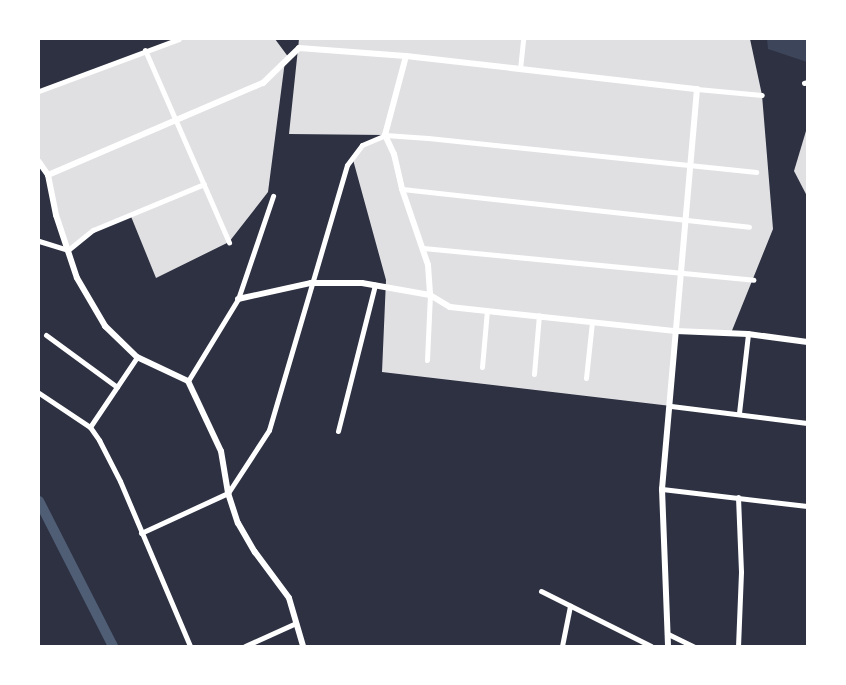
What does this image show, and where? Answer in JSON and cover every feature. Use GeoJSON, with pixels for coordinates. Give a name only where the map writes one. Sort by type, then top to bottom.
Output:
{"type":"FeatureCollection","features":[{"type":"Feature","properties":{"kind":"street"},"geometry":{"type":"LineString","coordinates":[[39,91],[179,39]]}},
{"type":"Feature","properties":{"kind":"street"},"geometry":{"type":"LineString","coordinates":[[520,69],[523,39]]}},
{"type":"Feature","properties":{"kind":"street"},"geometry":{"type":"LineString","coordinates":[[48,175],[263,83],[299,48],[406,56],[762,95]]}},
{"type":"Feature","properties":{"kind":"street"},"geometry":{"type":"LineString","coordinates":[[145,50],[229,242]]}},
{"type":"Feature","properties":{"kind":"street"},"geometry":{"type":"LineString","coordinates":[[406,56],[385,135],[394,154],[402,189],[428,265],[430,295],[427,360]]}},
{"type":"Feature","properties":{"kind":"street"},"geometry":{"type":"LineString","coordinates":[[668,646],[663,489],[688,167],[697,89]]}},
{"type":"Feature","properties":{"kind":"street"},"geometry":{"type":"LineString","coordinates":[[141,533],[228,493],[269,430],[276,414],[311,284],[347,165],[362,145],[385,135],[756,172]]}},
{"type":"Feature","properties":{"kind":"street"},"geometry":{"type":"LineString","coordinates":[[39,162],[48,175],[56,215],[77,278],[105,326],[137,357],[188,381],[221,451],[228,493],[238,523],[255,552],[289,598],[303,646]]}},
{"type":"Feature","properties":{"kind":"street"},"geometry":{"type":"LineString","coordinates":[[68,250],[93,230],[204,184]]}},
{"type":"Feature","properties":{"kind":"street"},"geometry":{"type":"LineString","coordinates":[[402,189],[749,227]]}},
{"type":"Feature","properties":{"kind":"street"},"geometry":{"type":"LineString","coordinates":[[188,381],[238,299],[273,196]]}},
{"type":"Feature","properties":{"kind":"street"},"geometry":{"type":"LineString","coordinates":[[39,241],[68,250]]}},
{"type":"Feature","properties":{"kind":"street"},"geometry":{"type":"LineString","coordinates":[[423,248],[680,275],[753,280]]}},
{"type":"Feature","properties":{"kind":"street"},"geometry":{"type":"LineString","coordinates":[[238,299],[311,284],[375,285],[430,295],[450,307],[539,315],[676,332],[748,334],[807,342]]}},
{"type":"Feature","properties":{"kind":"street"},"geometry":{"type":"LineString","coordinates":[[338,431],[375,285]]}},
{"type":"Feature","properties":{"kind":"street"},"geometry":{"type":"LineString","coordinates":[[482,367],[487,310]]}},
{"type":"Feature","properties":{"kind":"street"},"geometry":{"type":"LineString","coordinates":[[534,374],[539,315]]}},
{"type":"Feature","properties":{"kind":"street"},"geometry":{"type":"LineString","coordinates":[[586,378],[592,322]]}},
{"type":"Feature","properties":{"kind":"street"},"geometry":{"type":"LineString","coordinates":[[739,413],[748,334]]}},
{"type":"Feature","properties":{"kind":"street"},"geometry":{"type":"LineString","coordinates":[[46,335],[117,387]]}},
{"type":"Feature","properties":{"kind":"street"},"geometry":{"type":"LineString","coordinates":[[90,427],[137,357]]}},
{"type":"Feature","properties":{"kind":"street"},"geometry":{"type":"LineString","coordinates":[[39,393],[90,427],[120,481],[190,646]]}},
{"type":"Feature","properties":{"kind":"street"},"geometry":{"type":"LineString","coordinates":[[671,406],[807,423]]}},
{"type":"Feature","properties":{"kind":"street"},"geometry":{"type":"LineString","coordinates":[[663,489],[807,506]]}},
{"type":"Feature","properties":{"kind":"street"},"geometry":{"type":"LineString","coordinates":[[738,497],[741,572],[738,646]]}},
{"type":"Feature","properties":{"kind":"street"},"geometry":{"type":"LineString","coordinates":[[540,591],[651,646]]}},
{"type":"Feature","properties":{"kind":"street"},"geometry":{"type":"LineString","coordinates":[[562,646],[570,606]]}},
{"type":"Feature","properties":{"kind":"street"},"geometry":{"type":"LineString","coordinates":[[245,646],[296,623]]}},
{"type":"Feature","properties":{"kind":"street"},"geometry":{"type":"LineString","coordinates":[[668,634],[693,646]]}},
{"type":"Feature","properties":{"kind":"shaded area"},"geometry":{"type":"Polygon","coordinates":[[[767,39],[807,39],[807,62],[768,49],[767,39]]]}},
{"type":"Feature","properties":{"kind":"building"},"geometry":{"type":"Polygon","coordinates":[[[179,39],[275,39],[289,58],[285,61],[268,192],[229,242],[156,278],[130,214],[93,230],[68,250],[48,175],[39,162],[39,91],[179,39]]]}},
{"type":"Feature","properties":{"kind":"building"},"geometry":{"type":"Polygon","coordinates":[[[299,39],[750,39],[762,95],[773,229],[731,333],[676,331],[671,406],[382,372],[386,280],[352,156],[362,145],[385,135],[289,134],[299,39]]]}},
{"type":"Feature","properties":{"kind":"building"},"geometry":{"type":"Polygon","coordinates":[[[807,132],[807,196],[794,171],[807,132]]]}},
{"type":"Feature","properties":{"kind":"waterway"},"geometry":{"type":"LineString","coordinates":[[39,501],[113,646]]}}]}
